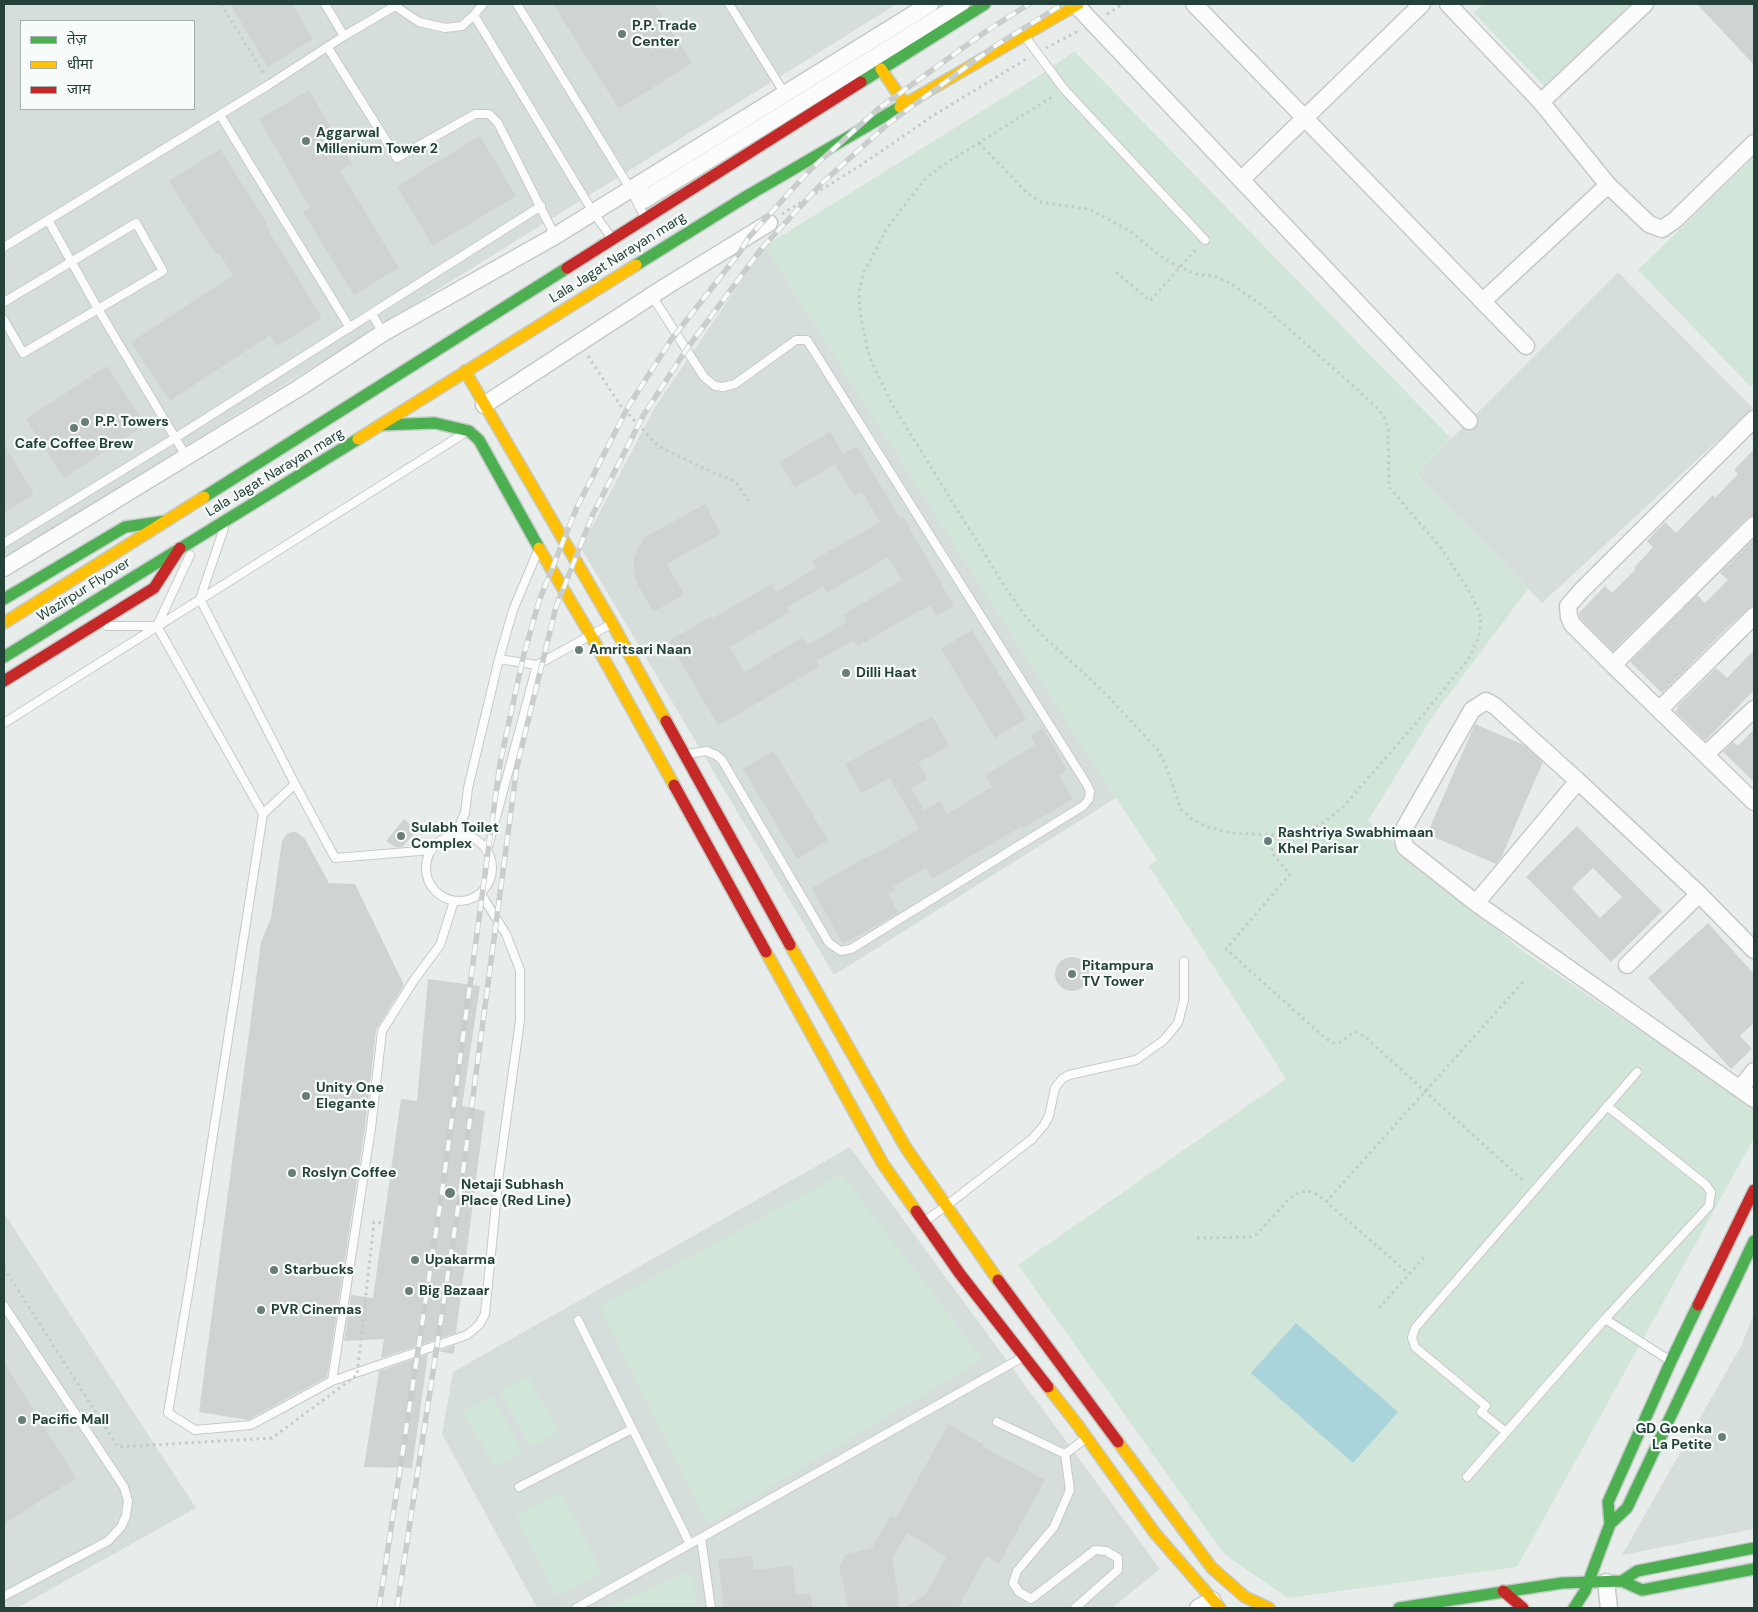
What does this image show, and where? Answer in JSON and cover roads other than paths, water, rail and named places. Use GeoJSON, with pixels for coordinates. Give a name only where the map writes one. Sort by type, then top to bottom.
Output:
{"type":"FeatureCollection","features":[{"type":"Feature","properties":{"kind":"street"},"geometry":{"type":"LineString","coordinates":[[4,568],[299,388],[384,333],[555,236],[634,188],[930,4]]}},
{"type":"Feature","properties":{"kind":"street"},"geometry":{"type":"LineString","coordinates":[[634,188],[644,200],[961,4]]}},
{"type":"Feature","properties":{"kind":"street","name":"Lala Jagat Narayan marg"},"geometry":{"type":"LineString","coordinates":[[166,521],[985,4]]}},
{"type":"Feature","properties":{"kind":"street"},"geometry":{"type":"LineString","coordinates":[[1077,4],[1468,421]]}},
{"type":"Feature","properties":{"kind":"street","name":"Lala Jagat Narayan marg"},"geometry":{"type":"LineString","coordinates":[[180,548],[381,425],[464,371],[747,196],[1077,4]]}},
{"type":"Feature","properties":{"kind":"street"},"geometry":{"type":"LineString","coordinates":[[1194,4],[1526,346]]}},
{"type":"Feature","properties":{"kind":"street"},"geometry":{"type":"LineString","coordinates":[[1242,180],[1422,4]]}},
{"type":"Feature","properties":{"kind":"street"},"geometry":{"type":"LineString","coordinates":[[1541,102],[1645,4]]}},
{"type":"Feature","properties":{"kind":"street"},"geometry":{"type":"LineString","coordinates":[[1458,7],[1541,102],[1608,185],[1649,224],[1662,229],[1675,220],[1754,144]]}},
{"type":"Feature","properties":{"kind":"street"},"geometry":{"type":"LineString","coordinates":[[881,69],[905,104]]}},
{"type":"Feature","properties":{"kind":"street"},"geometry":{"type":"LineString","coordinates":[[1482,301],[1608,185]]}},
{"type":"Feature","properties":{"kind":"street"},"geometry":{"type":"LineString","coordinates":[[484,405],[769,223]]}},
{"type":"Feature","properties":{"kind":"street"},"geometry":{"type":"LineString","coordinates":[[464,371],[612,623],[685,754],[817,1019],[883,1164],[960,1274],[1077,1424],[1154,1532],[1216,1604],[1198,1608]]}},
{"type":"Feature","properties":{"kind":"street"},"geometry":{"type":"LineString","coordinates":[[381,425],[435,423],[469,431],[479,440],[539,549],[817,1019],[982,1259],[1212,1568],[1244,1597],[1269,1608]]}},
{"type":"Feature","properties":{"kind":"street"},"geometry":{"type":"LineString","coordinates":[[1752,427],[1581,591],[1568,606],[1568,617],[1572,624],[1613,665],[1754,802]]}},
{"type":"Feature","properties":{"kind":"street"},"geometry":{"type":"LineString","coordinates":[[4,600],[125,527],[166,521]]}},
{"type":"Feature","properties":{"kind":"street","name":"Wazirpur Flyover"},"geometry":{"type":"LineString","coordinates":[[4,623],[166,521]]}},
{"type":"Feature","properties":{"kind":"street"},"geometry":{"type":"LineString","coordinates":[[1613,665],[1754,525]]}},
{"type":"Feature","properties":{"kind":"street"},"geometry":{"type":"LineString","coordinates":[[4,681],[154,588],[180,548]]}},
{"type":"Feature","properties":{"kind":"street","name":"Wazirpur Flyover"},"geometry":{"type":"LineString","coordinates":[[4,657],[180,548]]}},
{"type":"Feature","properties":{"kind":"street"},"geometry":{"type":"LineString","coordinates":[[1659,710],[1754,616]]}},
{"type":"Feature","properties":{"kind":"street"},"geometry":{"type":"LineString","coordinates":[[1754,950],[1699,894],[1578,781],[1491,703],[1486,701],[1472,710],[1402,835],[1406,848],[1476,903],[1754,1099]]}},
{"type":"Feature","properties":{"kind":"street"},"geometry":{"type":"LineString","coordinates":[[1706,754],[1754,709]]}},
{"type":"Feature","properties":{"kind":"street"},"geometry":{"type":"LineString","coordinates":[[1476,903],[1578,781]]}},
{"type":"Feature","properties":{"kind":"street"},"geometry":{"type":"LineString","coordinates":[[1627,965],[1699,894]]}},
{"type":"Feature","properties":{"kind":"street"},"geometry":{"type":"LineString","coordinates":[[1740,1090],[1754,1071]]}},
{"type":"Feature","properties":{"kind":"street"},"geometry":{"type":"LineString","coordinates":[[1610,1524],[1608,1502],[1671,1361],[1754,1190]]}},
{"type":"Feature","properties":{"kind":"street"},"geometry":{"type":"LineString","coordinates":[[1574,1608],[1585,1590],[1610,1524],[1627,1508],[1754,1241]]}},
{"type":"Feature","properties":{"kind":"street"},"geometry":{"type":"LineString","coordinates":[[1077,1424],[1095,1410]]}},
{"type":"Feature","properties":{"kind":"street"},"geometry":{"type":"LineString","coordinates":[[1614,1582],[1637,1571],[1754,1548]]}},
{"type":"Feature","properties":{"kind":"street"},"geometry":{"type":"LineString","coordinates":[[1400,1608],[1562,1583],[1614,1582],[1642,1590],[1754,1569]]}},
{"type":"Feature","properties":{"kind":"street"},"geometry":{"type":"LineString","coordinates":[[1609,1608],[1614,1582]]}},
{"type":"Feature","properties":{"kind":"street"},"geometry":{"type":"LineString","coordinates":[[1503,1591],[1523,1608]]}},
{"type":"Feature","properties":{"kind":"lane"},"geometry":{"type":"LineString","coordinates":[[325,4],[344,36]]}},
{"type":"Feature","properties":{"kind":"lane"},"geometry":{"type":"LineString","coordinates":[[4,247],[395,5],[419,22],[445,28],[462,26],[474,16],[483,4]]}},
{"type":"Feature","properties":{"kind":"lane"},"geometry":{"type":"LineString","coordinates":[[516,4],[634,188],[646,218]]}},
{"type":"Feature","properties":{"kind":"lane"},"geometry":{"type":"LineString","coordinates":[[730,4],[785,94]]}},
{"type":"Feature","properties":{"kind":"lane"},"geometry":{"type":"LineString","coordinates":[[474,16],[593,212],[612,239]]}},
{"type":"Feature","properties":{"kind":"lane"},"geometry":{"type":"LineString","coordinates":[[1024,35],[1064,89],[1205,240]]}},
{"type":"Feature","properties":{"kind":"lane"},"geometry":{"type":"LineString","coordinates":[[328,48],[397,158],[475,114],[489,114],[498,123],[555,236]]}},
{"type":"Feature","properties":{"kind":"lane"},"geometry":{"type":"LineString","coordinates":[[220,115],[350,328]]}},
{"type":"Feature","properties":{"kind":"lane"},"geometry":{"type":"LineString","coordinates":[[4,543],[175,438],[541,206]]}},
{"type":"Feature","properties":{"kind":"lane"},"geometry":{"type":"LineString","coordinates":[[48,220],[98,309],[186,456]]}},
{"type":"Feature","properties":{"kind":"lane"},"geometry":{"type":"LineString","coordinates":[[4,302],[136,223],[163,270],[23,353],[4,320]]}},
{"type":"Feature","properties":{"kind":"lane"},"geometry":{"type":"LineString","coordinates":[[652,296],[704,377],[715,386],[723,387],[734,384],[796,340],[807,340],[1090,790],[1089,799],[1083,806],[851,948],[841,952],[828,943],[722,760],[706,751],[685,754]]}},
{"type":"Feature","properties":{"kind":"lane"},"geometry":{"type":"LineString","coordinates":[[372,314],[384,333]]}},
{"type":"Feature","properties":{"kind":"lane"},"geometry":{"type":"LineString","coordinates":[[4,722],[469,431]]}},
{"type":"Feature","properties":{"kind":"lane"},"geometry":{"type":"LineString","coordinates":[[228,519],[200,599],[335,858],[432,850]]}},
{"type":"Feature","properties":{"kind":"lane"},"geometry":{"type":"LineString","coordinates":[[158,626],[198,537]]}},
{"type":"Feature","properties":{"kind":"lane"},"geometry":{"type":"LineString","coordinates":[[456,836],[465,813],[468,788],[499,659],[513,610],[539,549]]}},
{"type":"Feature","properties":{"kind":"lane"},"geometry":{"type":"LineString","coordinates":[[499,659],[537,665],[612,623]]}},
{"type":"Feature","properties":{"kind":"lane"},"geometry":{"type":"LineString","coordinates":[[91,626],[158,626]]}},
{"type":"Feature","properties":{"kind":"lane"},"geometry":{"type":"LineString","coordinates":[[158,626],[263,814]]}},
{"type":"Feature","properties":{"kind":"lane"},"geometry":{"type":"LineString","coordinates":[[487,851],[537,665]]}},
{"type":"Feature","properties":{"kind":"lane"},"geometry":{"type":"LineString","coordinates":[[295,784],[263,814],[168,1413],[195,1430],[251,1425],[332,1381],[466,1335],[479,1325],[485,1314],[499,1172],[520,1020],[520,970],[506,934],[480,894]]}},
{"type":"Feature","properties":{"kind":"lane"},"geometry":{"type":"LineString","coordinates":[[456,836],[465,836],[482,844],[491,860],[492,869],[487,887],[473,899],[454,901],[437,893],[431,886],[426,868],[432,850],[438,843],[456,836]]}},
{"type":"Feature","properties":{"kind":"lane"},"geometry":{"type":"LineString","coordinates":[[332,1381],[371,1128],[382,1031],[414,980],[440,944],[454,901]]}},
{"type":"Feature","properties":{"kind":"lane"},"geometry":{"type":"LineString","coordinates":[[923,1222],[1032,1139],[1049,1116],[1055,1088],[1062,1079],[1069,1075],[1136,1060],[1164,1040],[1178,1023],[1184,1000],[1184,961]]}},
{"type":"Feature","properties":{"kind":"lane"},"geometry":{"type":"LineString","coordinates":[[1506,1432],[1481,1412],[1486,1406],[1415,1347],[1412,1338],[1415,1328],[1637,1072]]}},
{"type":"Feature","properties":{"kind":"lane"},"geometry":{"type":"LineString","coordinates":[[1467,1477],[1605,1319],[1709,1206],[1711,1192],[1706,1185],[1607,1106]]}},
{"type":"Feature","properties":{"kind":"lane"},"geometry":{"type":"LineString","coordinates":[[4,1306],[124,1487],[128,1501],[126,1516],[121,1527],[108,1541],[4,1596]]}},
{"type":"Feature","properties":{"kind":"lane"},"geometry":{"type":"LineString","coordinates":[[1605,1319],[1671,1361]]}},
{"type":"Feature","properties":{"kind":"lane"},"geometry":{"type":"LineString","coordinates":[[578,1320],[690,1544]]}},
{"type":"Feature","properties":{"kind":"lane"},"geometry":{"type":"LineString","coordinates":[[576,1608],[1025,1356]]}},
{"type":"Feature","properties":{"kind":"lane"},"geometry":{"type":"LineString","coordinates":[[997,1422],[1065,1454]]}},
{"type":"Feature","properties":{"kind":"lane"},"geometry":{"type":"LineString","coordinates":[[519,1487],[632,1429]]}},
{"type":"Feature","properties":{"kind":"lane"},"geometry":{"type":"LineString","coordinates":[[1065,1454],[1087,1438]]}},
{"type":"Feature","properties":{"kind":"lane"},"geometry":{"type":"LineString","coordinates":[[1065,1454],[1070,1490],[1054,1527],[1017,1570],[1013,1583],[1019,1592],[1031,1599],[1095,1550],[1106,1550],[1118,1558],[1118,1570],[1075,1608]]}},
{"type":"Feature","properties":{"kind":"lane"},"geometry":{"type":"LineString","coordinates":[[701,1538],[712,1608]]}},
{"type":"Feature","properties":{"kind":"water"},"geometry":{"type":"Polygon","coordinates":[[[1296,1323],[1398,1412],[1353,1463],[1251,1373],[1296,1323]]]}},
{"type":"Feature","properties":{"kind":"railway"},"geometry":{"type":"LineString","coordinates":[[379,1608],[442,1192],[500,763],[523,658],[539,601],[577,507],[628,407],[671,340],[740,252],[749,237],[809,171],[878,109],[985,32],[1029,4]]}},
{"type":"Feature","properties":{"kind":"railway"},"geometry":{"type":"LineString","coordinates":[[397,1608],[460,1194],[517,766],[556,607],[593,514],[643,416],[686,350],[762,248],[822,183],[889,123],[995,46],[1063,4]]}},
{"type":"Feature","properties":{"kind":"place","name":"P.P. Trade Center"},"geometry":{"type":"Point","coordinates":[622,34]}},
{"type":"Feature","properties":{"kind":"place","name":"Aggarwal Millenium Tower 2"},"geometry":{"type":"Point","coordinates":[306,141]}},
{"type":"Feature","properties":{"kind":"place","name":"P.P. Towers"},"geometry":{"type":"Point","coordinates":[85,422]}},
{"type":"Feature","properties":{"kind":"place","name":"Cafe Coffee Brew"},"geometry":{"type":"Point","coordinates":[74,428]}},
{"type":"Feature","properties":{"kind":"place","name":"Amritsari Naan"},"geometry":{"type":"Point","coordinates":[579,650]}},
{"type":"Feature","properties":{"kind":"place","name":"Dilli Haat"},"geometry":{"type":"Point","coordinates":[846,673]}},
{"type":"Feature","properties":{"kind":"place","name":"Sulabh Toilet Complex"},"geometry":{"type":"Point","coordinates":[401,836]}},
{"type":"Feature","properties":{"kind":"place","name":"Rashtriya Swabhimaan Khel Parisar"},"geometry":{"type":"Point","coordinates":[1268,841]}},
{"type":"Feature","properties":{"kind":"place","name":"Pitampura TV Tower"},"geometry":{"type":"Point","coordinates":[1072,974]}},
{"type":"Feature","properties":{"kind":"place","name":"Unity One Elegante"},"geometry":{"type":"Point","coordinates":[306,1096]}},
{"type":"Feature","properties":{"kind":"place","name":"Roslyn Coffee"},"geometry":{"type":"Point","coordinates":[292,1173]}},
{"type":"Feature","properties":{"kind":"place","name":"Netaji Subhash Place (Red Line)"},"geometry":{"type":"Point","coordinates":[450,1193]}},
{"type":"Feature","properties":{"kind":"place","name":"Upakarma"},"geometry":{"type":"Point","coordinates":[415,1260]}},
{"type":"Feature","properties":{"kind":"place","name":"Starbucks"},"geometry":{"type":"Point","coordinates":[274,1270]}},
{"type":"Feature","properties":{"kind":"place","name":"Big Bazaar"},"geometry":{"type":"Point","coordinates":[409,1291]}},
{"type":"Feature","properties":{"kind":"place","name":"PVR Cinemas"},"geometry":{"type":"Point","coordinates":[261,1310]}},
{"type":"Feature","properties":{"kind":"place","name":"Pacific Mall"},"geometry":{"type":"Point","coordinates":[22,1420]}},
{"type":"Feature","properties":{"kind":"place","name":"GD Goenka La Petite"},"geometry":{"type":"Point","coordinates":[1722,1437]}}]}
